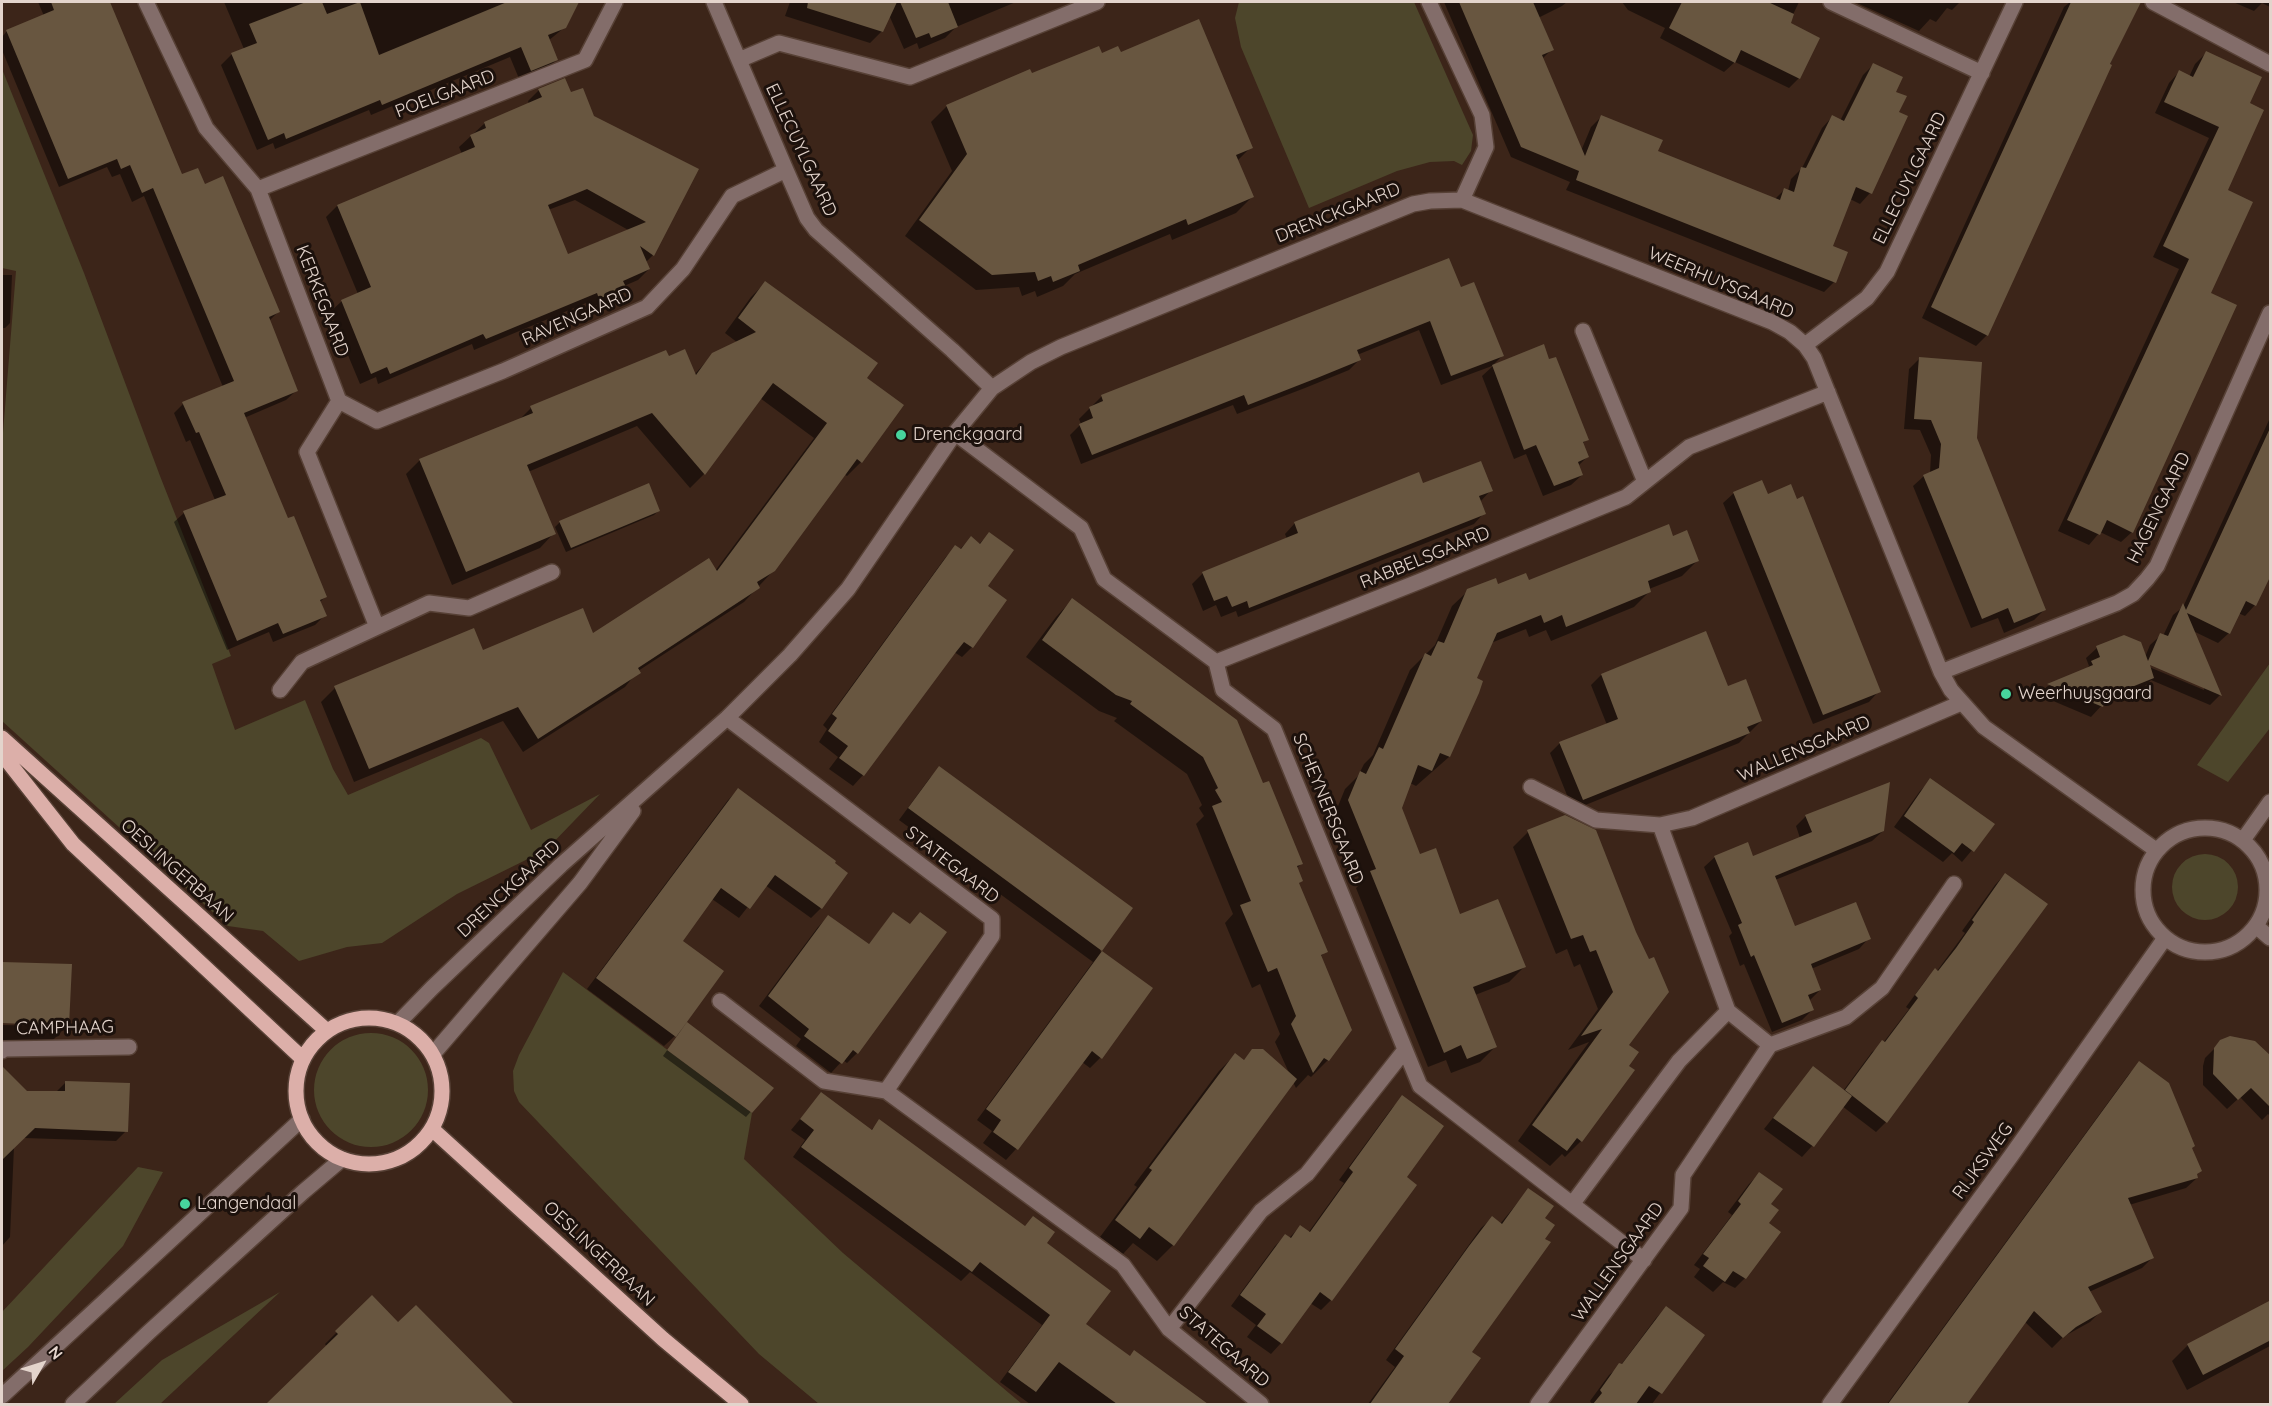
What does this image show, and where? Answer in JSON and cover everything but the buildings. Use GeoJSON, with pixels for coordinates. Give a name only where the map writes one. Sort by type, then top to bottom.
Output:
{"type":"FeatureCollection","features":[{"type":"Feature","properties":{"kind":"main road","name":"OESLINGERBAAN"},"geometry":{"type":"LineString","coordinates":[[2,738],[327,1031]]}},
{"type":"Feature","properties":{"kind":"main road"},"geometry":{"type":"LineString","coordinates":[[2,754],[74,844],[303,1059]]}},
{"type":"Feature","properties":{"kind":"main road"},"geometry":{"type":"LineString","coordinates":[[374,1017],[398,1023],[416,1034],[433,1054],[439,1067],[443,1086],[442,1105],[432,1129],[416,1148],[398,1159],[363,1164],[342,1159],[322,1146],[309,1133],[302,1119],[296,1095],[298,1075],[303,1059],[316,1040],[338,1024],[374,1017]]}},
{"type":"Feature","properties":{"kind":"main road","name":"OESLINGERBAAN"},"geometry":{"type":"LineString","coordinates":[[432,1129],[663,1339],[741,1404]]}},
{"type":"Feature","properties":{"kind":"street","name":"KERKEGAARD"},"geometry":{"type":"LineString","coordinates":[[146,2],[206,128],[258,189],[339,401]]}},
{"type":"Feature","properties":{"kind":"street","name":"POELGAARD"},"geometry":{"type":"LineString","coordinates":[[258,189],[585,60],[615,2]]}},
{"type":"Feature","properties":{"kind":"street","name":"ELLECUYLGAARD"},"geometry":{"type":"LineString","coordinates":[[714,2],[807,218],[827,242],[992,388]]}},
{"type":"Feature","properties":{"kind":"street"},"geometry":{"type":"LineString","coordinates":[[739,60],[779,43],[910,77],[1097,2]]}},
{"type":"Feature","properties":{"kind":"street"},"geometry":{"type":"LineString","coordinates":[[1429,2],[1482,115],[1486,147],[1462,200]]}},
{"type":"Feature","properties":{"kind":"street"},"geometry":{"type":"LineString","coordinates":[[1831,2],[1982,73]]}},
{"type":"Feature","properties":{"kind":"street","name":"ELLECUYLGAARD"},"geometry":{"type":"LineString","coordinates":[[1805,345],[1867,298],[1883,279],[2015,2]]}},
{"type":"Feature","properties":{"kind":"street"},"geometry":{"type":"LineString","coordinates":[[2153,2],[2271,64]]}},
{"type":"Feature","properties":{"kind":"street","name":"RAVENGAARD"},"geometry":{"type":"LineString","coordinates":[[339,401],[377,421],[503,371],[647,308],[683,269],[732,196],[786,170]]}},
{"type":"Feature","properties":{"kind":"street","name":"WEERHUYSGAARD"},"geometry":{"type":"LineString","coordinates":[[1462,200],[1772,322],[1790,332],[1805,345],[1814,358],[1941,672],[1961,703],[1984,727],[2156,850]]}},
{"type":"Feature","properties":{"kind":"street","name":"DRENCKGAARD"},"geometry":{"type":"LineString","coordinates":[[398,1023],[561,865],[728,718],[790,655],[848,589],[955,433],[992,388],[1030,362],[1061,347],[1402,208],[1430,201],[1462,200]]}},
{"type":"Feature","properties":{"kind":"street","name":"HAGENGAARD"},"geometry":{"type":"LineString","coordinates":[[1941,672],[2117,603],[2133,594],[2147,579],[2157,566],[2271,313]]}},
{"type":"Feature","properties":{"kind":"street"},"geometry":{"type":"LineString","coordinates":[[1583,331],[1645,482]]}},
{"type":"Feature","properties":{"kind":"street","name":"RABBELSGAARD"},"geometry":{"type":"LineString","coordinates":[[1216,662],[1626,497],[1689,447],[1828,392]]}},
{"type":"Feature","properties":{"kind":"street"},"geometry":{"type":"LineString","coordinates":[[339,401],[307,452],[377,627]]}},
{"type":"Feature","properties":{"kind":"street"},"geometry":{"type":"LineString","coordinates":[[955,433],[1082,528],[1104,579],[1216,662]]}},
{"type":"Feature","properties":{"kind":"street"},"geometry":{"type":"LineString","coordinates":[[280,690],[302,662],[429,603],[469,608],[552,572]]}},
{"type":"Feature","properties":{"kind":"street","name":"SCHEYNERSGAARD"},"geometry":{"type":"LineString","coordinates":[[1216,662],[1223,690],[1274,729],[1420,1086],[1644,1260]]}},
{"type":"Feature","properties":{"kind":"street","name":"WALLENSGAARD"},"geometry":{"type":"LineString","coordinates":[[1531,786],[1596,820],[1660,825],[1692,818],[1961,703]]}},
{"type":"Feature","properties":{"kind":"street","name":"STATEGAARD"},"geometry":{"type":"LineString","coordinates":[[728,718],[992,919],[992,936],[886,1091]]}},
{"type":"Feature","properties":{"kind":"street","name":"DRENCKGAARD"},"geometry":{"type":"LineString","coordinates":[[433,1054],[580,883],[651,787]]}},
{"type":"Feature","properties":{"kind":"street"},"geometry":{"type":"LineString","coordinates":[[2242,840],[2271,802]]}},
{"type":"Feature","properties":{"kind":"street"},"geometry":{"type":"LineString","coordinates":[[1660,825],[1728,1011],[1770,1045],[1846,1017],[1882,988],[1954,884]]}},
{"type":"Feature","properties":{"kind":"street"},"geometry":{"type":"LineString","coordinates":[[2195,828],[2218,828],[2242,840],[2259,859],[2267,881],[2267,897],[2256,926],[2239,942],[2223,950],[2209,952],[2196,952],[2165,938],[2149,919],[2143,900],[2144,873],[2156,850],[2181,832],[2195,828]]}},
{"type":"Feature","properties":{"kind":"street"},"geometry":{"type":"LineString","coordinates":[[2256,926],[2271,938]]}},
{"type":"Feature","properties":{"kind":"street","name":"RIJKSWEG"},"geometry":{"type":"LineString","coordinates":[[1830,1404],[2011,1156],[2165,938]]}},
{"type":"Feature","properties":{"kind":"street","name":"STATEGAARD"},"geometry":{"type":"LineString","coordinates":[[720,1001],[824,1081],[886,1091],[1123,1265],[1169,1329],[1261,1404]]}},
{"type":"Feature","properties":{"kind":"street"},"geometry":{"type":"LineString","coordinates":[[1573,1203],[1679,1061],[1728,1011]]}},
{"type":"Feature","properties":{"kind":"street","name":"WALLENSGAARD"},"geometry":{"type":"LineString","coordinates":[[1538,1404],[1681,1208],[1683,1175],[1770,1045]]}},
{"type":"Feature","properties":{"kind":"street","name":"CAMPHAAG"},"geometry":{"type":"LineString","coordinates":[[2,1051],[4,1049],[129,1047]]}},
{"type":"Feature","properties":{"kind":"street"},"geometry":{"type":"LineString","coordinates":[[1169,1329],[1261,1211],[1307,1174],[1406,1050]]}},
{"type":"Feature","properties":{"kind":"street"},"geometry":{"type":"LineString","coordinates":[[2,1396],[302,1119]]}},
{"type":"Feature","properties":{"kind":"street"},"geometry":{"type":"LineString","coordinates":[[73,1404],[233,1255],[342,1159]]}},
{"type":"Feature","properties":{"kind":"shaded area"},"geometry":{"type":"Polygon","coordinates":[[[1239,2],[1414,2],[1473,135],[1471,151],[1462,165],[1454,161],[1430,162],[1397,171],[1309,208],[1241,47],[1235,18],[1239,2]]]}},
{"type":"Feature","properties":{"kind":"shaded area"},"geometry":{"type":"Polygon","coordinates":[[[2,69],[84,273],[231,656],[212,664],[235,730],[305,700],[333,769],[348,795],[481,738],[489,743],[531,830],[600,794],[546,850],[457,894],[382,943],[347,947],[299,961],[263,931],[228,926],[2,721],[2,445],[16,271],[2,268],[2,69]]]}},
{"type":"Feature","properties":{"kind":"shaded area"},"geometry":{"type":"Polygon","coordinates":[[[2270,663],[2270,728],[2228,782],[2197,765],[2270,663]]]}},
{"type":"Feature","properties":{"kind":"shaded area"},"geometry":{"type":"Polygon","coordinates":[[[2205,854],[2217,857],[2228,864],[2235,875],[2238,887],[2235,899],[2228,910],[2217,917],[2205,920],[2193,917],[2182,910],[2175,899],[2172,887],[2175,875],[2182,864],[2193,857],[2205,854]]]}},
{"type":"Feature","properties":{"kind":"shaded area"},"geometry":{"type":"Polygon","coordinates":[[[563,972],[752,1113],[744,1159],[843,1253],[1022,1404],[819,1404],[759,1354],[519,1102],[514,1091],[513,1071],[519,1055],[563,972]]]}},
{"type":"Feature","properties":{"kind":"shaded area"},"geometry":{"type":"Polygon","coordinates":[[[371,1033],[393,1037],[403,1042],[419,1058],[424,1068],[428,1090],[424,1112],[419,1122],[403,1138],[393,1143],[371,1147],[349,1143],[339,1138],[323,1122],[318,1112],[314,1090],[318,1068],[323,1058],[339,1042],[349,1037],[371,1033]]]}},
{"type":"Feature","properties":{"kind":"shaded area"},"geometry":{"type":"Polygon","coordinates":[[[138,1167],[163,1172],[123,1246],[28,1347],[2,1371],[2,1312],[138,1167]]]}},
{"type":"Feature","properties":{"kind":"shaded area"},"geometry":{"type":"Polygon","coordinates":[[[280,1292],[160,1404],[114,1404],[162,1360],[280,1292]]]}},
{"type":"Feature","properties":{"kind":"place","name":"Drenckgaard"},"geometry":{"type":"Point","coordinates":[901,435]}},
{"type":"Feature","properties":{"kind":"place","name":"Weerhuysgaard"},"geometry":{"type":"Point","coordinates":[2006,694]}},
{"type":"Feature","properties":{"kind":"place","name":"Langendaal"},"geometry":{"type":"Point","coordinates":[185,1204]}}]}
